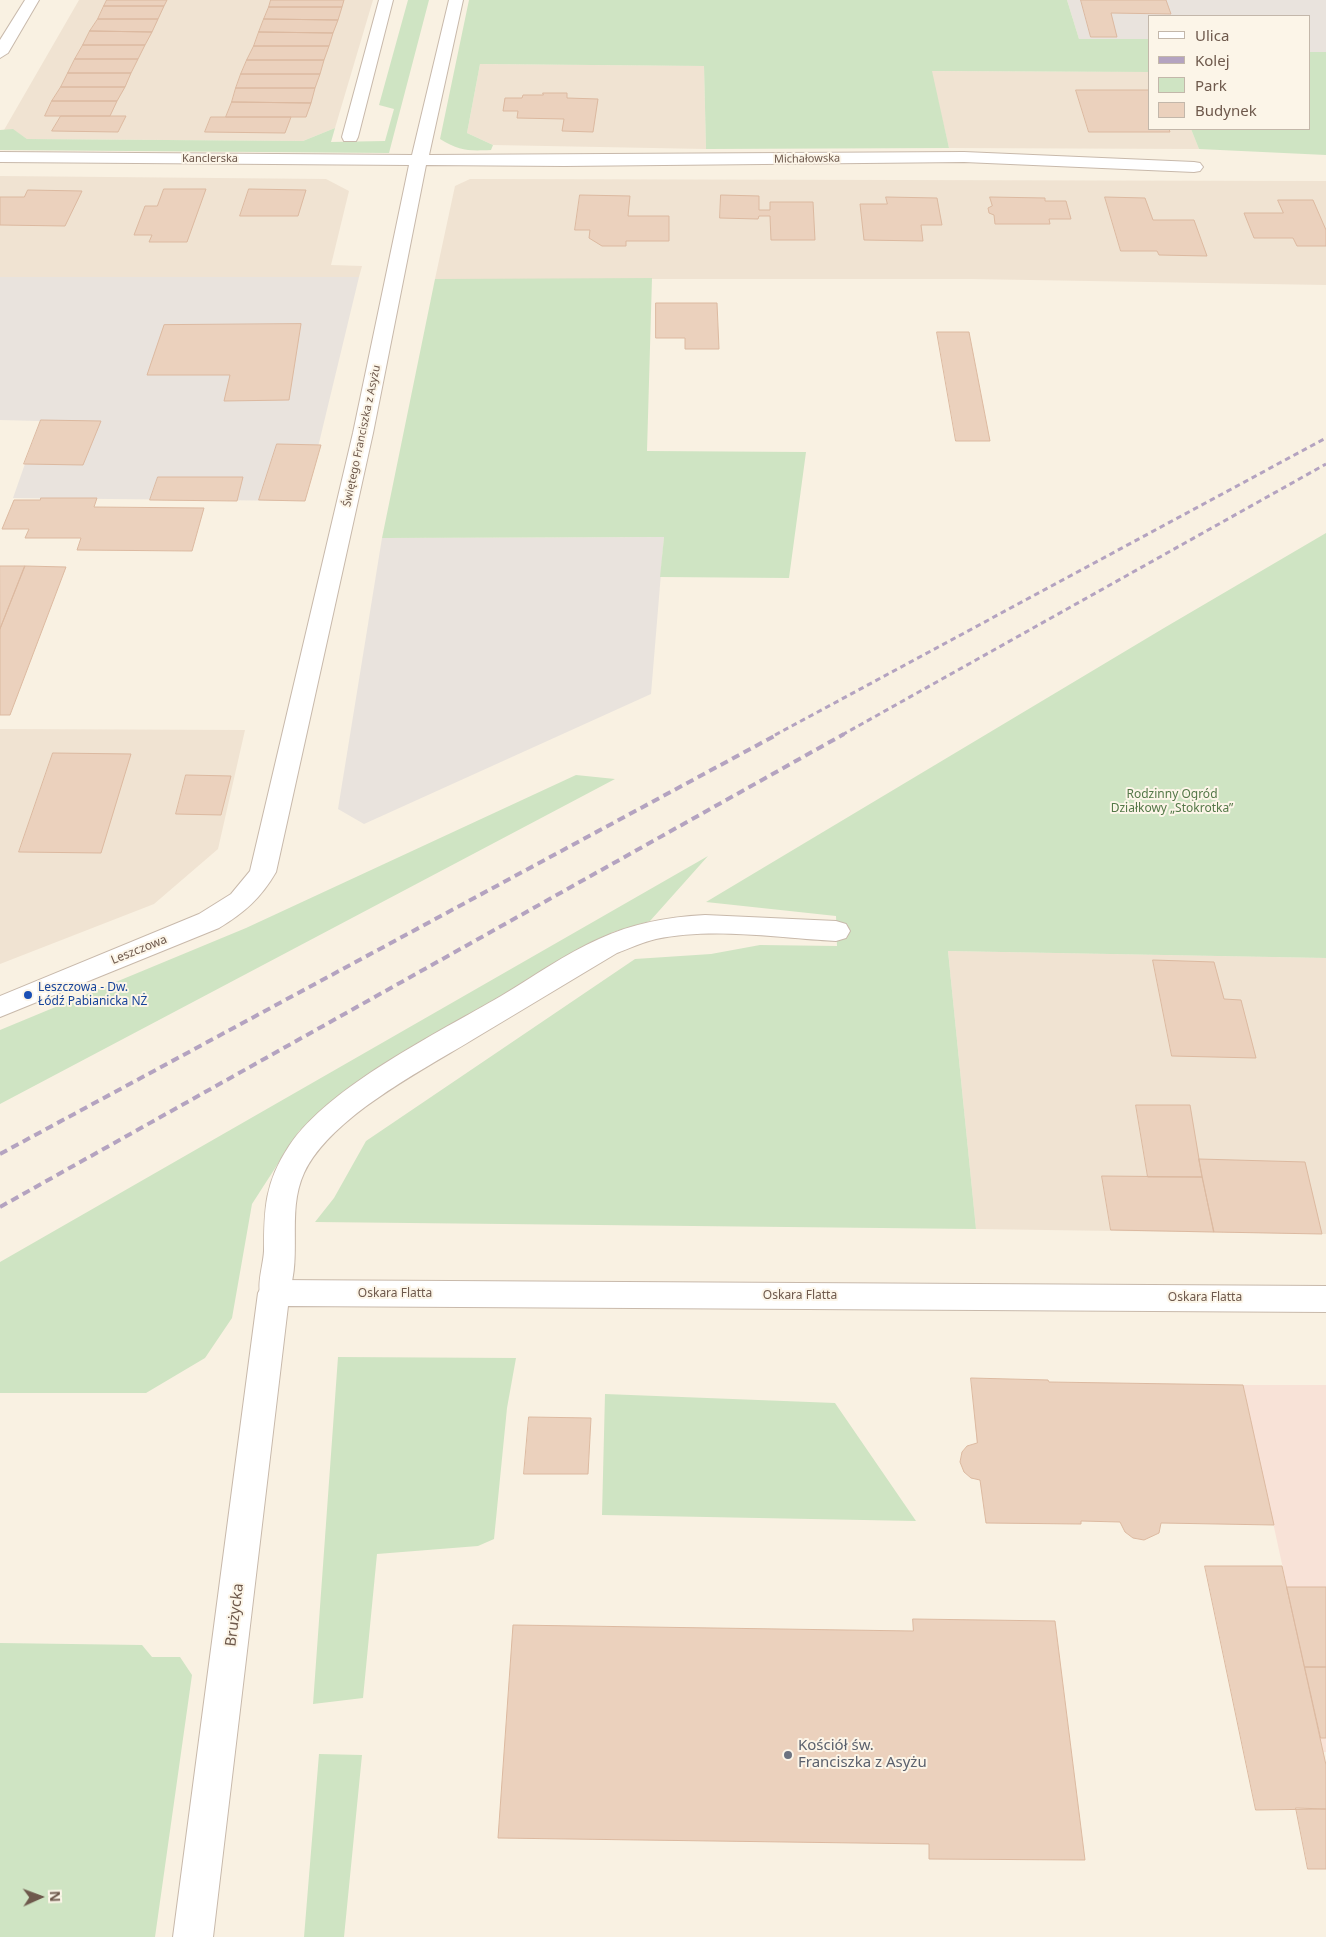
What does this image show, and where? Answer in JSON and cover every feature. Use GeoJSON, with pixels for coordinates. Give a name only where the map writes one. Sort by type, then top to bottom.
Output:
{"type":"FeatureCollection","features":[{"type":"Feature","properties":{"kind":"street"},"geometry":{"type":"LineString","coordinates":[[0,53],[32,0]]}},
{"type":"Feature","properties":{"kind":"street"},"geometry":{"type":"LineString","coordinates":[[350,137],[386,0]]}},
{"type":"Feature","properties":{"kind":"street","name":"Świętego Franciszka z Asyżu"},"geometry":{"type":"LineString","coordinates":[[263,872],[363,433],[419,160],[456,0]]}},
{"type":"Feature","properties":{"kind":"street","name":"Kanclerska"},"geometry":{"type":"LineString","coordinates":[[0,157],[419,160]]}},
{"type":"Feature","properties":{"kind":"street","name":"Michałowska"},"geometry":{"type":"LineString","coordinates":[[419,160],[964,157],[1194,167]]}},
{"type":"Feature","properties":{"kind":"street","name":"Leszczowa"},"geometry":{"type":"LineString","coordinates":[[0,1007],[209,921],[234,907],[252,892],[263,872]]}},
{"type":"Feature","properties":{"kind":"street","name":"Brużycka"},"geometry":{"type":"LineString","coordinates":[[193,1937],[279,1261],[279,1221],[283,1187],[295,1162],[312,1137],[348,1105],[389,1076],[607,946],[661,928],[691,926],[836,931]]}},
{"type":"Feature","properties":{"kind":"street","name":"Oskara Flatta"},"geometry":{"type":"LineString","coordinates":[[274,1293],[1326,1299]]}},
{"type":"Feature","properties":{"kind":"shaded area"},"geometry":{"type":"Polygon","coordinates":[[[79,0],[373,0],[335,128],[303,141],[27,139],[13,130],[4,130],[79,0]]]}},
{"type":"Feature","properties":{"kind":"shaded area"},"geometry":{"type":"Polygon","coordinates":[[[1067,0],[1326,0],[1326,52],[1311,52],[1311,15],[1148,15],[1148,39],[1079,39],[1067,0]]]}},
{"type":"Feature","properties":{"kind":"shaded area"},"geometry":{"type":"Polygon","coordinates":[[[480,64],[704,66],[706,149],[493,145],[467,133],[480,64]]]}},
{"type":"Feature","properties":{"kind":"shaded area"},"geometry":{"type":"Polygon","coordinates":[[[931,71],[1148,72],[1148,130],[1191,130],[1199,149],[949,148],[931,71]]]}},
{"type":"Feature","properties":{"kind":"shaded area"},"geometry":{"type":"Polygon","coordinates":[[[0,176],[326,179],[349,191],[331,265],[362,266],[359,277],[0,277],[0,176]]]}},
{"type":"Feature","properties":{"kind":"shaded area"},"geometry":{"type":"Polygon","coordinates":[[[470,179],[1326,181],[1326,285],[971,279],[435,279],[455,186],[470,179]]]}},
{"type":"Feature","properties":{"kind":"shaded area"},"geometry":{"type":"Polygon","coordinates":[[[0,277],[359,277],[305,501],[13,498],[40,421],[0,420],[0,277]]]}},
{"type":"Feature","properties":{"kind":"shaded area"},"geometry":{"type":"Polygon","coordinates":[[[664,537],[651,694],[364,824],[338,809],[382,538],[664,537]]]}},
{"type":"Feature","properties":{"kind":"shaded area"},"geometry":{"type":"Polygon","coordinates":[[[0,729],[245,730],[218,849],[154,904],[0,964],[0,729]]]}},
{"type":"Feature","properties":{"kind":"shaded area"},"geometry":{"type":"Polygon","coordinates":[[[948,951],[1326,958],[1326,1234],[976,1229],[948,951]]]}},
{"type":"Feature","properties":{"kind":"shaded area"},"geometry":{"type":"Polygon","coordinates":[[[1243,1385],[1326,1385],[1326,1752],[1323,1752],[1243,1385]]]}},
{"type":"Feature","properties":{"kind":"green space"},"geometry":{"type":"Polygon","coordinates":[[[408,0],[429,0],[389,153],[0,150],[0,130],[13,129],[27,139],[303,141],[335,128],[331,142],[385,141],[394,109],[379,105],[408,0]]]}},
{"type":"Feature","properties":{"kind":"green space"},"geometry":{"type":"Polygon","coordinates":[[[469,0],[1067,0],[1079,39],[1148,39],[1148,72],[932,71],[949,148],[706,149],[704,66],[480,64],[467,133],[493,145],[491,150],[459,148],[440,139],[469,0]]]}},
{"type":"Feature","properties":{"kind":"green space"},"geometry":{"type":"Polygon","coordinates":[[[1311,52],[1326,52],[1326,155],[1199,149],[1191,130],[1311,130],[1311,52]]]}},
{"type":"Feature","properties":{"kind":"green space"},"geometry":{"type":"Polygon","coordinates":[[[652,278],[647,451],[806,452],[789,578],[660,577],[664,537],[382,538],[435,279],[652,278]]]}},
{"type":"Feature","properties":{"kind":"green space","name":"Rodzinny Ogród Działkowy „Stokrotka”"},"geometry":{"type":"Polygon","coordinates":[[[1326,533],[1326,958],[948,951],[976,1229],[315,1222],[334,1198],[366,1141],[635,959],[711,954],[760,945],[837,946],[836,916],[706,902],[1326,533]]]}},
{"type":"Feature","properties":{"kind":"green space"},"geometry":{"type":"Polygon","coordinates":[[[576,775],[615,779],[0,1104],[0,1030],[246,928],[576,775]]]}},
{"type":"Feature","properties":{"kind":"green space"},"geometry":{"type":"Polygon","coordinates":[[[708,856],[650,921],[613,932],[407,1051],[346,1092],[299,1131],[252,1204],[232,1318],[205,1358],[146,1393],[0,1393],[0,1262],[708,856]]]}},
{"type":"Feature","properties":{"kind":"green space"},"geometry":{"type":"Polygon","coordinates":[[[338,1357],[516,1358],[507,1408],[494,1539],[478,1546],[377,1554],[363,1698],[313,1704],[338,1357]]]}},
{"type":"Feature","properties":{"kind":"green space"},"geometry":{"type":"Polygon","coordinates":[[[605,1394],[835,1403],[916,1521],[602,1515],[605,1394]]]}},
{"type":"Feature","properties":{"kind":"green space"},"geometry":{"type":"Polygon","coordinates":[[[0,1643],[142,1645],[152,1657],[180,1657],[192,1675],[155,1937],[0,1937],[0,1643]]]}},
{"type":"Feature","properties":{"kind":"green space"},"geometry":{"type":"Polygon","coordinates":[[[319,1754],[362,1755],[344,1937],[304,1937],[319,1754]]]}},
{"type":"Feature","properties":{"kind":"building"},"geometry":{"type":"Polygon","coordinates":[[[107,0],[167,0],[164,6],[104,6],[107,0]]]}},
{"type":"Feature","properties":{"kind":"building"},"geometry":{"type":"Polygon","coordinates":[[[271,0],[344,0],[342,7],[269,7],[271,0]]]}},
{"type":"Feature","properties":{"kind":"building"},"geometry":{"type":"Polygon","coordinates":[[[1081,0],[1166,0],[1171,14],[1111,13],[1117,37],[1091,37],[1081,0]]]}},
{"type":"Feature","properties":{"kind":"building"},"geometry":{"type":"Polygon","coordinates":[[[104,6],[164,6],[158,19],[98,19],[104,6]]]}},
{"type":"Feature","properties":{"kind":"building"},"geometry":{"type":"Polygon","coordinates":[[[269,7],[342,7],[338,20],[264,19],[269,7]]]}},
{"type":"Feature","properties":{"kind":"building"},"geometry":{"type":"Polygon","coordinates":[[[98,19],[158,19],[152,32],[90,31],[98,19]]]}},
{"type":"Feature","properties":{"kind":"building"},"geometry":{"type":"Polygon","coordinates":[[[264,19],[338,20],[333,33],[259,32],[264,19]]]}},
{"type":"Feature","properties":{"kind":"building"},"geometry":{"type":"Polygon","coordinates":[[[90,31],[152,32],[145,45],[83,45],[90,31]]]}},
{"type":"Feature","properties":{"kind":"building"},"geometry":{"type":"Polygon","coordinates":[[[259,32],[333,33],[329,46],[254,46],[259,32]]]}},
{"type":"Feature","properties":{"kind":"building"},"geometry":{"type":"Polygon","coordinates":[[[83,45],[145,45],[138,59],[75,59],[83,45]]]}},
{"type":"Feature","properties":{"kind":"building"},"geometry":{"type":"Polygon","coordinates":[[[254,46],[329,46],[324,60],[247,60],[254,46]]]}},
{"type":"Feature","properties":{"kind":"building"},"geometry":{"type":"Polygon","coordinates":[[[75,59],[138,59],[131,73],[68,73],[75,59]]]}},
{"type":"Feature","properties":{"kind":"building"},"geometry":{"type":"Polygon","coordinates":[[[247,60],[324,60],[320,74],[241,74],[247,60]]]}},
{"type":"Feature","properties":{"kind":"building"},"geometry":{"type":"Polygon","coordinates":[[[68,73],[131,73],[125,87],[61,87],[68,73]]]}},
{"type":"Feature","properties":{"kind":"building"},"geometry":{"type":"Polygon","coordinates":[[[241,74],[320,74],[315,88],[236,88],[241,74]]]}},
{"type":"Feature","properties":{"kind":"building"},"geometry":{"type":"Polygon","coordinates":[[[61,87],[125,87],[117,101],[52,101],[61,87]]]}},
{"type":"Feature","properties":{"kind":"building"},"geometry":{"type":"Polygon","coordinates":[[[236,88],[315,88],[311,103],[232,102],[236,88]]]}},
{"type":"Feature","properties":{"kind":"building"},"geometry":{"type":"Polygon","coordinates":[[[1076,90],[1148,90],[1148,130],[1169,130],[1170,132],[1089,132],[1076,90]]]}},
{"type":"Feature","properties":{"kind":"building"},"geometry":{"type":"Polygon","coordinates":[[[543,93],[567,93],[567,98],[598,99],[593,132],[562,131],[564,119],[517,118],[518,111],[503,111],[505,98],[522,98],[523,95],[543,95],[543,93]]]}},
{"type":"Feature","properties":{"kind":"building"},"geometry":{"type":"Polygon","coordinates":[[[52,101],[117,101],[110,116],[45,116],[52,101]]]}},
{"type":"Feature","properties":{"kind":"building"},"geometry":{"type":"Polygon","coordinates":[[[232,102],[311,103],[306,117],[226,117],[232,102]]]}},
{"type":"Feature","properties":{"kind":"building"},"geometry":{"type":"Polygon","coordinates":[[[61,116],[126,116],[118,132],[52,131],[61,116]]]}},
{"type":"Feature","properties":{"kind":"building"},"geometry":{"type":"Polygon","coordinates":[[[211,117],[291,117],[285,133],[205,132],[211,117]]]}},
{"type":"Feature","properties":{"kind":"building"},"geometry":{"type":"Polygon","coordinates":[[[164,189],[206,189],[187,242],[149,242],[152,235],[134,235],[145,206],[157,206],[164,189]]]}},
{"type":"Feature","properties":{"kind":"building"},"geometry":{"type":"Polygon","coordinates":[[[249,189],[306,190],[298,216],[240,216],[249,189]]]}},
{"type":"Feature","properties":{"kind":"building"},"geometry":{"type":"Polygon","coordinates":[[[28,190],[82,191],[65,226],[0,225],[0,197],[24,197],[28,190]]]}},
{"type":"Feature","properties":{"kind":"building"},"geometry":{"type":"Polygon","coordinates":[[[580,195],[630,196],[628,216],[669,216],[669,241],[626,241],[626,246],[602,246],[589,238],[590,230],[575,230],[580,195]]]}},
{"type":"Feature","properties":{"kind":"building"},"geometry":{"type":"Polygon","coordinates":[[[721,195],[759,196],[759,210],[770,210],[770,202],[813,202],[815,240],[771,240],[770,216],[759,216],[758,219],[720,218],[721,195]]]}},
{"type":"Feature","properties":{"kind":"building"},"geometry":{"type":"Polygon","coordinates":[[[886,197],[937,198],[942,225],[921,225],[923,241],[864,240],[860,204],[887,204],[886,197]]]}},
{"type":"Feature","properties":{"kind":"building"},"geometry":{"type":"Polygon","coordinates":[[[990,197],[1045,198],[1045,201],[1066,201],[1071,219],[1049,219],[1050,224],[995,224],[994,215],[989,213],[988,208],[992,206],[990,197]]]}},
{"type":"Feature","properties":{"kind":"building"},"geometry":{"type":"Polygon","coordinates":[[[1105,197],[1145,198],[1153,220],[1194,220],[1207,256],[1159,255],[1157,251],[1121,251],[1105,197]]]}},
{"type":"Feature","properties":{"kind":"building"},"geometry":{"type":"Polygon","coordinates":[[[1278,200],[1313,200],[1326,230],[1326,246],[1297,246],[1293,238],[1254,238],[1244,213],[1283,213],[1278,200]]]}},
{"type":"Feature","properties":{"kind":"building"},"geometry":{"type":"Polygon","coordinates":[[[656,303],[717,303],[719,349],[685,349],[685,338],[656,338],[656,303]]]}},
{"type":"Feature","properties":{"kind":"building"},"geometry":{"type":"Polygon","coordinates":[[[301,324],[289,400],[224,401],[230,375],[147,375],[164,325],[301,324]]]}},
{"type":"Feature","properties":{"kind":"building"},"geometry":{"type":"Polygon","coordinates":[[[937,332],[969,332],[990,441],[956,441],[937,332]]]}},
{"type":"Feature","properties":{"kind":"building"},"geometry":{"type":"Polygon","coordinates":[[[41,420],[101,421],[83,465],[24,464],[41,420]]]}},
{"type":"Feature","properties":{"kind":"building"},"geometry":{"type":"Polygon","coordinates":[[[277,444],[321,445],[305,501],[259,500],[277,444]]]}},
{"type":"Feature","properties":{"kind":"building"},"geometry":{"type":"Polygon","coordinates":[[[158,477],[243,477],[237,501],[150,500],[158,477]]]}},
{"type":"Feature","properties":{"kind":"building"},"geometry":{"type":"Polygon","coordinates":[[[41,498],[97,498],[94,507],[204,508],[192,551],[77,550],[81,538],[25,538],[29,529],[2,529],[14,500],[40,500],[41,498]]]}},
{"type":"Feature","properties":{"kind":"building"},"geometry":{"type":"Polygon","coordinates":[[[0,566],[25,566],[0,629],[0,566]]]}},
{"type":"Feature","properties":{"kind":"building"},"geometry":{"type":"Polygon","coordinates":[[[25,566],[66,567],[10,715],[0,715],[0,629],[25,566]]]}},
{"type":"Feature","properties":{"kind":"building"},"geometry":{"type":"Polygon","coordinates":[[[53,753],[131,754],[101,853],[19,852],[53,753]]]}},
{"type":"Feature","properties":{"kind":"building"},"geometry":{"type":"Polygon","coordinates":[[[186,775],[231,776],[221,815],[176,814],[186,775]]]}},
{"type":"Feature","properties":{"kind":"building"},"geometry":{"type":"Polygon","coordinates":[[[1153,960],[1214,962],[1224,999],[1241,1000],[1256,1058],[1172,1056],[1153,960]]]}},
{"type":"Feature","properties":{"kind":"building"},"geometry":{"type":"Polygon","coordinates":[[[1136,1105],[1190,1105],[1202,1177],[1148,1177],[1136,1105]]]}},
{"type":"Feature","properties":{"kind":"building"},"geometry":{"type":"Polygon","coordinates":[[[1199,1159],[1305,1162],[1322,1234],[1214,1232],[1199,1159]]]}},
{"type":"Feature","properties":{"kind":"building"},"geometry":{"type":"Polygon","coordinates":[[[1102,1176],[1202,1177],[1214,1232],[1111,1230],[1102,1176]]]}},
{"type":"Feature","properties":{"kind":"building"},"geometry":{"type":"Polygon","coordinates":[[[971,1378],[1048,1380],[1049,1382],[1243,1385],[1274,1525],[1161,1523],[1159,1533],[1144,1540],[1133,1538],[1125,1532],[1120,1522],[1081,1521],[1081,1524],[986,1523],[980,1480],[971,1478],[964,1472],[960,1462],[962,1452],[967,1446],[977,1443],[971,1378]]]}},
{"type":"Feature","properties":{"kind":"building"},"geometry":{"type":"Polygon","coordinates":[[[529,1417],[591,1418],[588,1474],[524,1474],[529,1417]]]}},
{"type":"Feature","properties":{"kind":"building"},"geometry":{"type":"Polygon","coordinates":[[[1205,1566],[1282,1566],[1326,1765],[1326,1809],[1256,1810],[1205,1566]]]}},
{"type":"Feature","properties":{"kind":"building"},"geometry":{"type":"Polygon","coordinates":[[[1287,1587],[1326,1587],[1326,1667],[1305,1667],[1287,1587]]]}},
{"type":"Feature","properties":{"kind":"building","name":"Kościół św. Franciszka z Asyżu"},"geometry":{"type":"Polygon","coordinates":[[[913,1619],[1055,1621],[1085,1860],[929,1859],[929,1844],[498,1838],[513,1625],[913,1631],[913,1619]]]}},
{"type":"Feature","properties":{"kind":"building"},"geometry":{"type":"Polygon","coordinates":[[[1305,1667],[1326,1667],[1326,1738],[1321,1738],[1305,1667]]]}},
{"type":"Feature","properties":{"kind":"building"},"geometry":{"type":"Polygon","coordinates":[[[1296,1808],[1326,1809],[1326,1869],[1308,1869],[1296,1808]]]}},
{"type":"Feature","properties":{"kind":"railway"},"geometry":{"type":"LineString","coordinates":[[775,735],[1326,438]]}},
{"type":"Feature","properties":{"kind":"railway"},"geometry":{"type":"LineString","coordinates":[[842,735],[1326,464]]}},
{"type":"Feature","properties":{"kind":"railway"},"geometry":{"type":"LineString","coordinates":[[0,1154],[778,734]]}},
{"type":"Feature","properties":{"kind":"railway"},"geometry":{"type":"LineString","coordinates":[[0,1207],[844,734]]}},
{"type":"Feature","properties":{"kind":"place","name":"Leszczowa - Dw. Łódź Pabianicka NŻ"},"geometry":{"type":"Point","coordinates":[28,995]}},
{"type":"Feature","properties":{"kind":"place","name":"Kościół św. Franciszka z Asyżu"},"geometry":{"type":"Point","coordinates":[788,1755]}}]}
